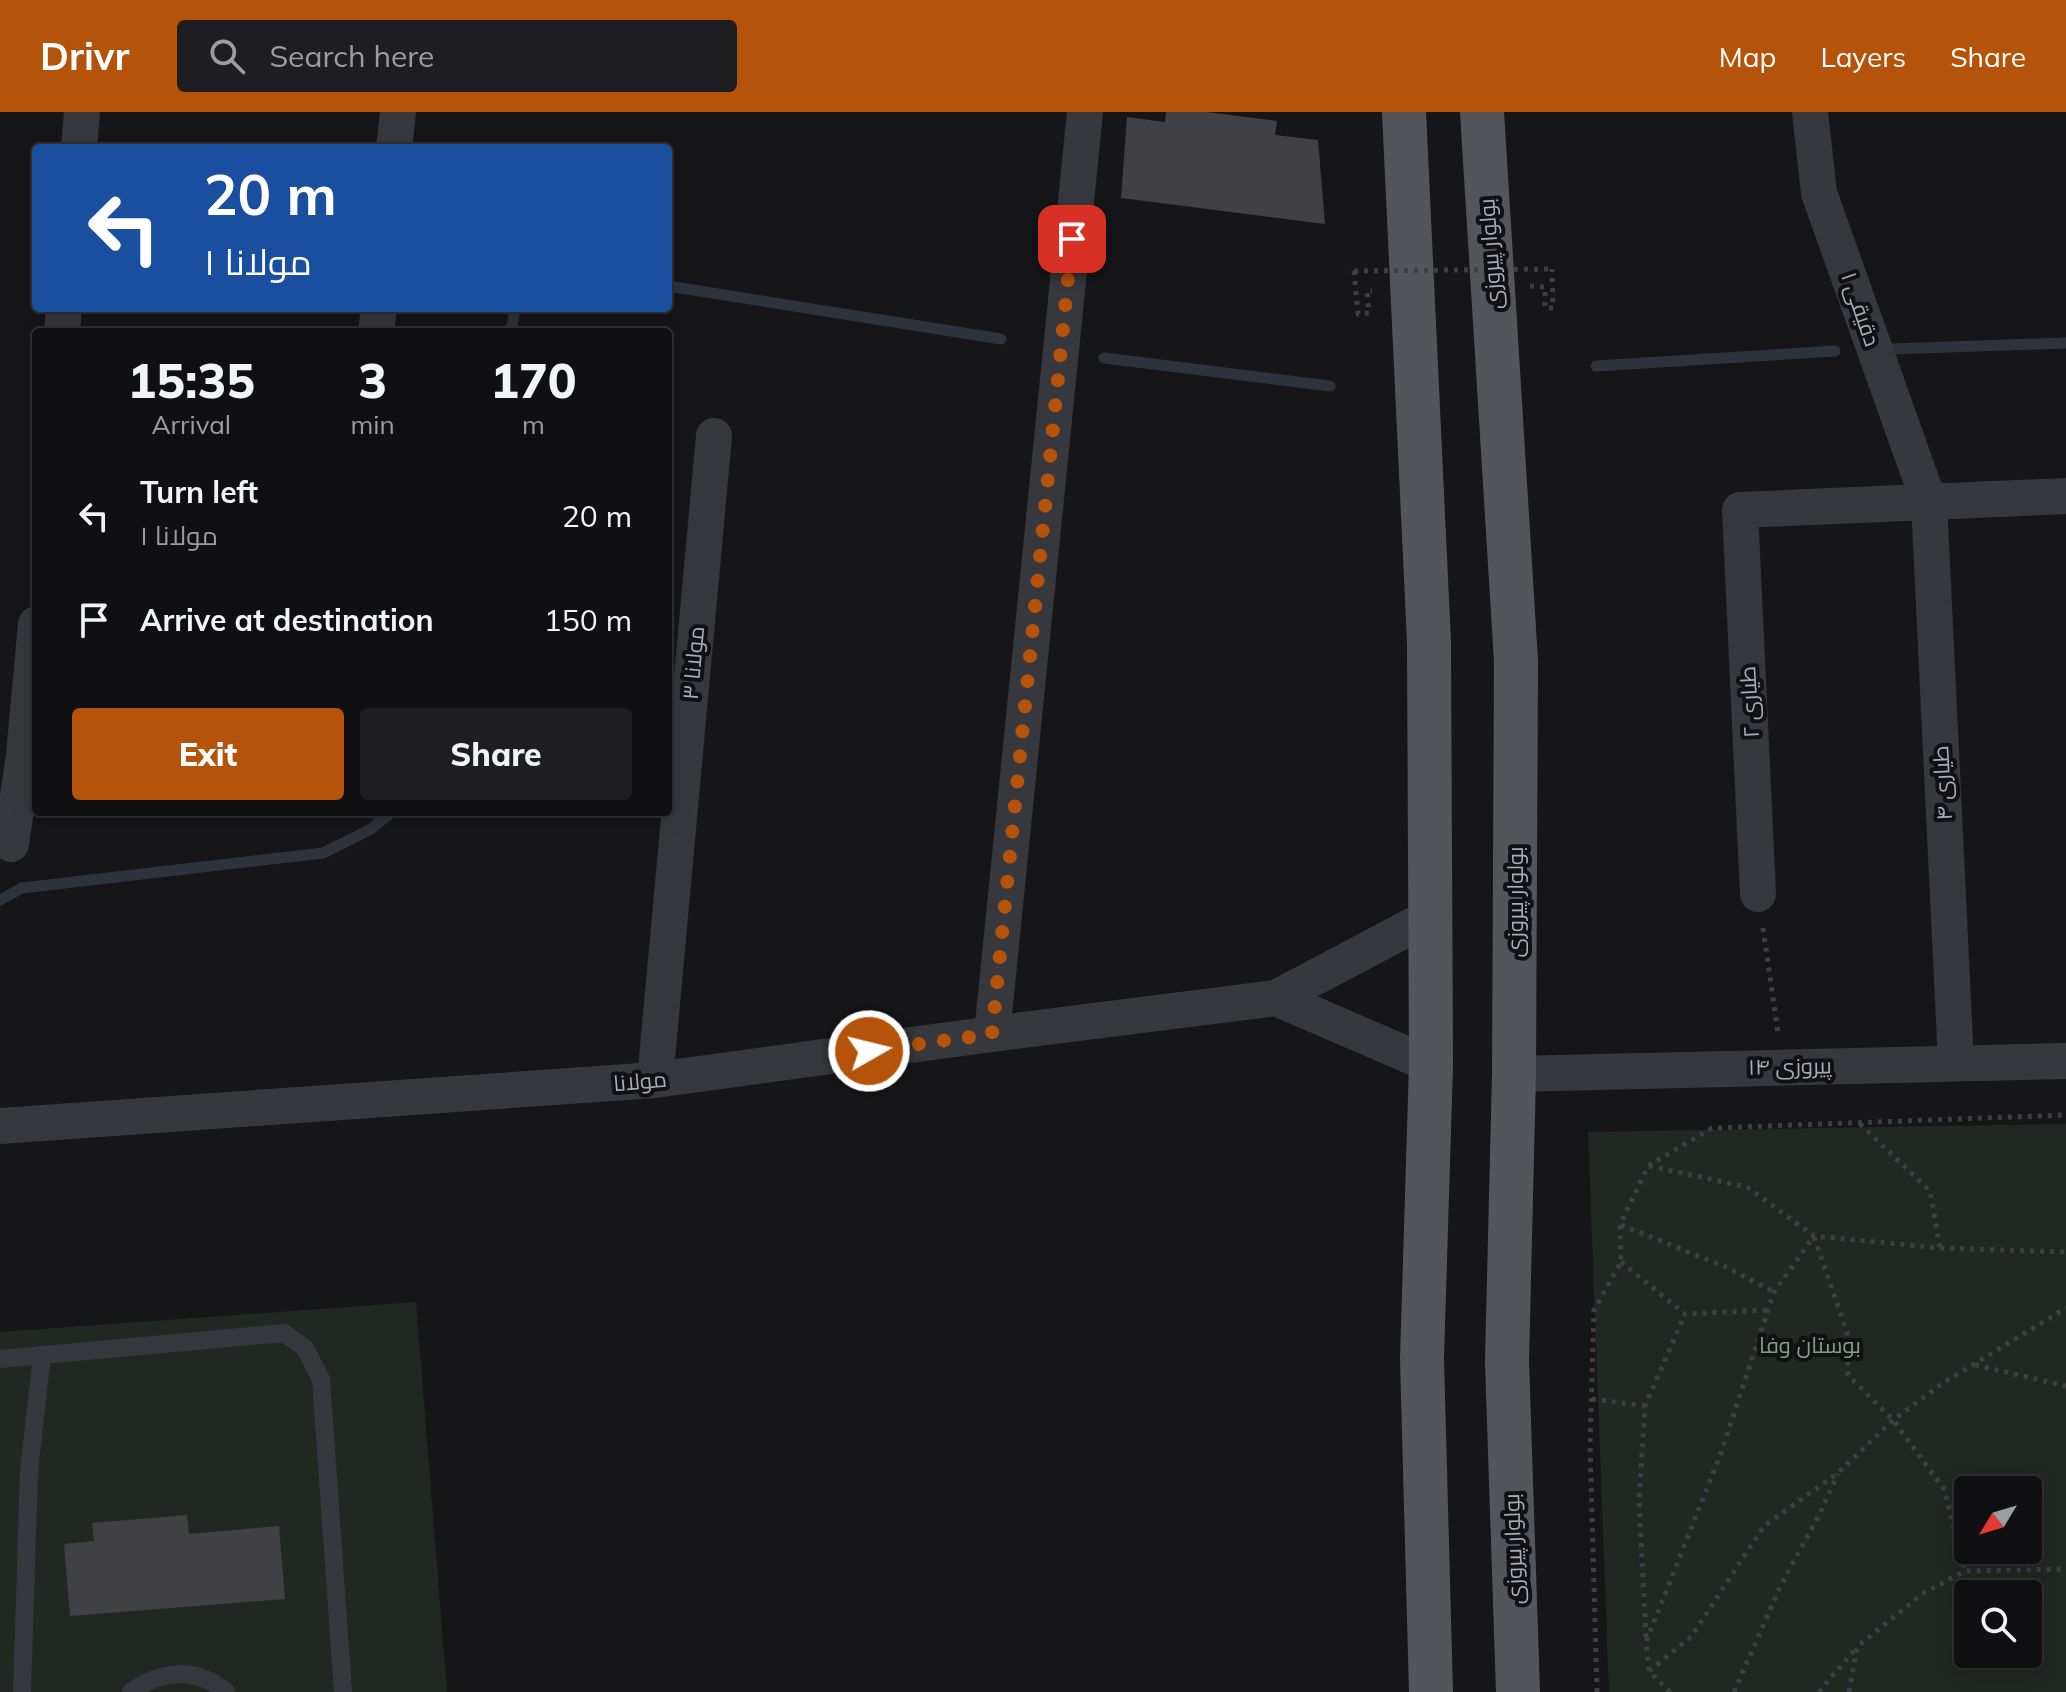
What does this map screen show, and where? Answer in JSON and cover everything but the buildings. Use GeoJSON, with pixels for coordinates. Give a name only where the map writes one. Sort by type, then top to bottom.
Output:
{"type":"FeatureCollection","features":[{"type":"Feature","properties":{"kind":"main road"},"geometry":{"type":"LineString","coordinates":[[1404,112],[1429,642],[1431,1065],[1422,1358],[1431,1692]]}},
{"type":"Feature","properties":{"kind":"main road","name":"بولوار پیروزی"},"geometry":{"type":"LineString","coordinates":[[1482,112],[1516,661],[1514,1074],[1507,1361],[1518,1692]]}},
{"type":"Feature","properties":{"kind":"street"},"geometry":{"type":"LineString","coordinates":[[79,144],[82,112]]}},
{"type":"Feature","properties":{"kind":"street"},"geometry":{"type":"LineString","coordinates":[[394,144],[398,112]]}},
{"type":"Feature","properties":{"kind":"street"},"geometry":{"type":"LineString","coordinates":[[992,1034],[1085,112]]}},
{"type":"Feature","properties":{"kind":"street","name":"دقیقی ۱"},"geometry":{"type":"LineString","coordinates":[[1810,112],[1819,193],[1929,502]]}},
{"type":"Feature","properties":{"kind":"street","name":"مولانا ۳"},"geometry":{"type":"LineString","coordinates":[[655,1080],[714,436]]}},
{"type":"Feature","properties":{"kind":"street"},"geometry":{"type":"LineString","coordinates":[[1929,502],[2066,496]]}},
{"type":"Feature","properties":{"kind":"street","name":"طیاری ۲"},"geometry":{"type":"LineString","coordinates":[[1758,894],[1740,510],[1929,502]]}},
{"type":"Feature","properties":{"kind":"street","name":"طیاری ۴"},"geometry":{"type":"LineString","coordinates":[[1929,502],[1956,1063]]}},
{"type":"Feature","properties":{"kind":"street"},"geometry":{"type":"LineString","coordinates":[[11,844],[30,755],[32,711]]}},
{"type":"Feature","properties":{"kind":"street"},"geometry":{"type":"LineString","coordinates":[[1276,998],[1429,917]]}},
{"type":"Feature","properties":{"kind":"street"},"geometry":{"type":"LineString","coordinates":[[1276,998],[1431,1065]]}},
{"type":"Feature","properties":{"kind":"street","name":"مولانا"},"geometry":{"type":"LineString","coordinates":[[0,1126],[655,1080],[1276,998]]}},
{"type":"Feature","properties":{"kind":"street","name":"پیروزی ۱۴"},"geometry":{"type":"LineString","coordinates":[[1514,1074],[1782,1065],[2066,1061]]}},
{"type":"Feature","properties":{"kind":"lane"},"geometry":{"type":"LineString","coordinates":[[0,1359],[284,1333],[305,1348],[321,1379],[343,1692]]}},
{"type":"Feature","properties":{"kind":"lane"},"geometry":{"type":"LineString","coordinates":[[22,1692],[29,1471],[42,1355]]}},
{"type":"Feature","properties":{"kind":"lane"},"geometry":{"type":"LineString","coordinates":[[131,1692],[165,1675],[184,1674],[202,1677],[226,1692]]}},
{"type":"Feature","properties":{"kind":"path"},"geometry":{"type":"LineString","coordinates":[[1367,291],[1369,313],[1358,314],[1354,271],[1552,269],[1553,308],[1545,308],[1545,287]]}},
{"type":"Feature","properties":{"kind":"path"},"geometry":{"type":"LineString","coordinates":[[1758,894],[1782,1065]]}},
{"type":"Feature","properties":{"kind":"path"},"geometry":{"type":"LineString","coordinates":[[1597,1692],[1590,1445],[1594,1310],[1621,1262],[1620,1225],[1648,1166],[1712,1128],[2066,1115]]}},
{"type":"Feature","properties":{"kind":"path"},"geometry":{"type":"LineString","coordinates":[[1859,1123],[1930,1191],[1940,1248]]}},
{"type":"Feature","properties":{"kind":"path"},"geometry":{"type":"LineString","coordinates":[[1648,1166],[1747,1187],[1814,1236],[1940,1248],[2066,1252]]}},
{"type":"Feature","properties":{"kind":"path"},"geometry":{"type":"LineString","coordinates":[[1620,1225],[1728,1268],[1774,1292]]}},
{"type":"Feature","properties":{"kind":"path"},"geometry":{"type":"LineString","coordinates":[[1646,1642],[1721,1453],[1774,1292],[1814,1236]]}},
{"type":"Feature","properties":{"kind":"path"},"geometry":{"type":"LineString","coordinates":[[1814,1236],[1847,1332],[1848,1375],[1893,1420],[1944,1489],[1965,1571]]}},
{"type":"Feature","properties":{"kind":"path"},"geometry":{"type":"LineString","coordinates":[[1621,1262],[1685,1314],[1768,1310]]}},
{"type":"Feature","properties":{"kind":"path"},"geometry":{"type":"LineString","coordinates":[[1649,1671],[1691,1637],[1764,1526],[1838,1473],[1893,1420],[1943,1383],[2066,1308]]}},
{"type":"Feature","properties":{"kind":"path"},"geometry":{"type":"LineString","coordinates":[[1670,1692],[1649,1671],[1639,1500],[1645,1406],[1685,1314]]}},
{"type":"Feature","properties":{"kind":"path"},"geometry":{"type":"LineString","coordinates":[[1974,1365],[2066,1386]]}},
{"type":"Feature","properties":{"kind":"path"},"geometry":{"type":"LineString","coordinates":[[1592,1399],[1645,1406]]}},
{"type":"Feature","properties":{"kind":"path"},"geometry":{"type":"LineString","coordinates":[[1734,1692],[1781,1585],[1838,1473]]}},
{"type":"Feature","properties":{"kind":"path"},"geometry":{"type":"LineString","coordinates":[[1819,1692],[1857,1647],[1922,1594],[1965,1571],[2066,1569]]}},
{"type":"Feature","properties":{"kind":"path"},"geometry":{"type":"LineString","coordinates":[[1849,1692],[1857,1647]]}},
{"type":"Feature","properties":{"kind":"green space","name":"بوستان وفا"},"geometry":{"type":"Polygon","coordinates":[[[2066,1124],[2066,1692],[1609,1692],[1588,1132],[2066,1124]]]}},
{"type":"Feature","properties":{"kind":"green space"},"geometry":{"type":"Polygon","coordinates":[[[416,1302],[447,1692],[0,1692],[0,1332],[416,1302]]]}},
{"type":"Feature","properties":{"kind":"waterway"},"geometry":{"type":"LineString","coordinates":[[672,287],[1001,339]]}},
{"type":"Feature","properties":{"kind":"waterway"},"geometry":{"type":"LineString","coordinates":[[512,328],[514,312]]}},
{"type":"Feature","properties":{"kind":"waterway"},"geometry":{"type":"LineString","coordinates":[[1891,349],[2066,343]]}},
{"type":"Feature","properties":{"kind":"waterway"},"geometry":{"type":"LineString","coordinates":[[1596,366],[1835,351]]}},
{"type":"Feature","properties":{"kind":"waterway"},"geometry":{"type":"LineString","coordinates":[[1104,358],[1330,386]]}},
{"type":"Feature","properties":{"kind":"waterway"},"geometry":{"type":"LineString","coordinates":[[0,900],[22,888],[323,853],[371,829],[387,816]]}},
{"type":"Feature","properties":{"kind":"route"},"geometry":{"type":"LineString","coordinates":[[869,1051],[992,1034],[1072,239]]}}]}
